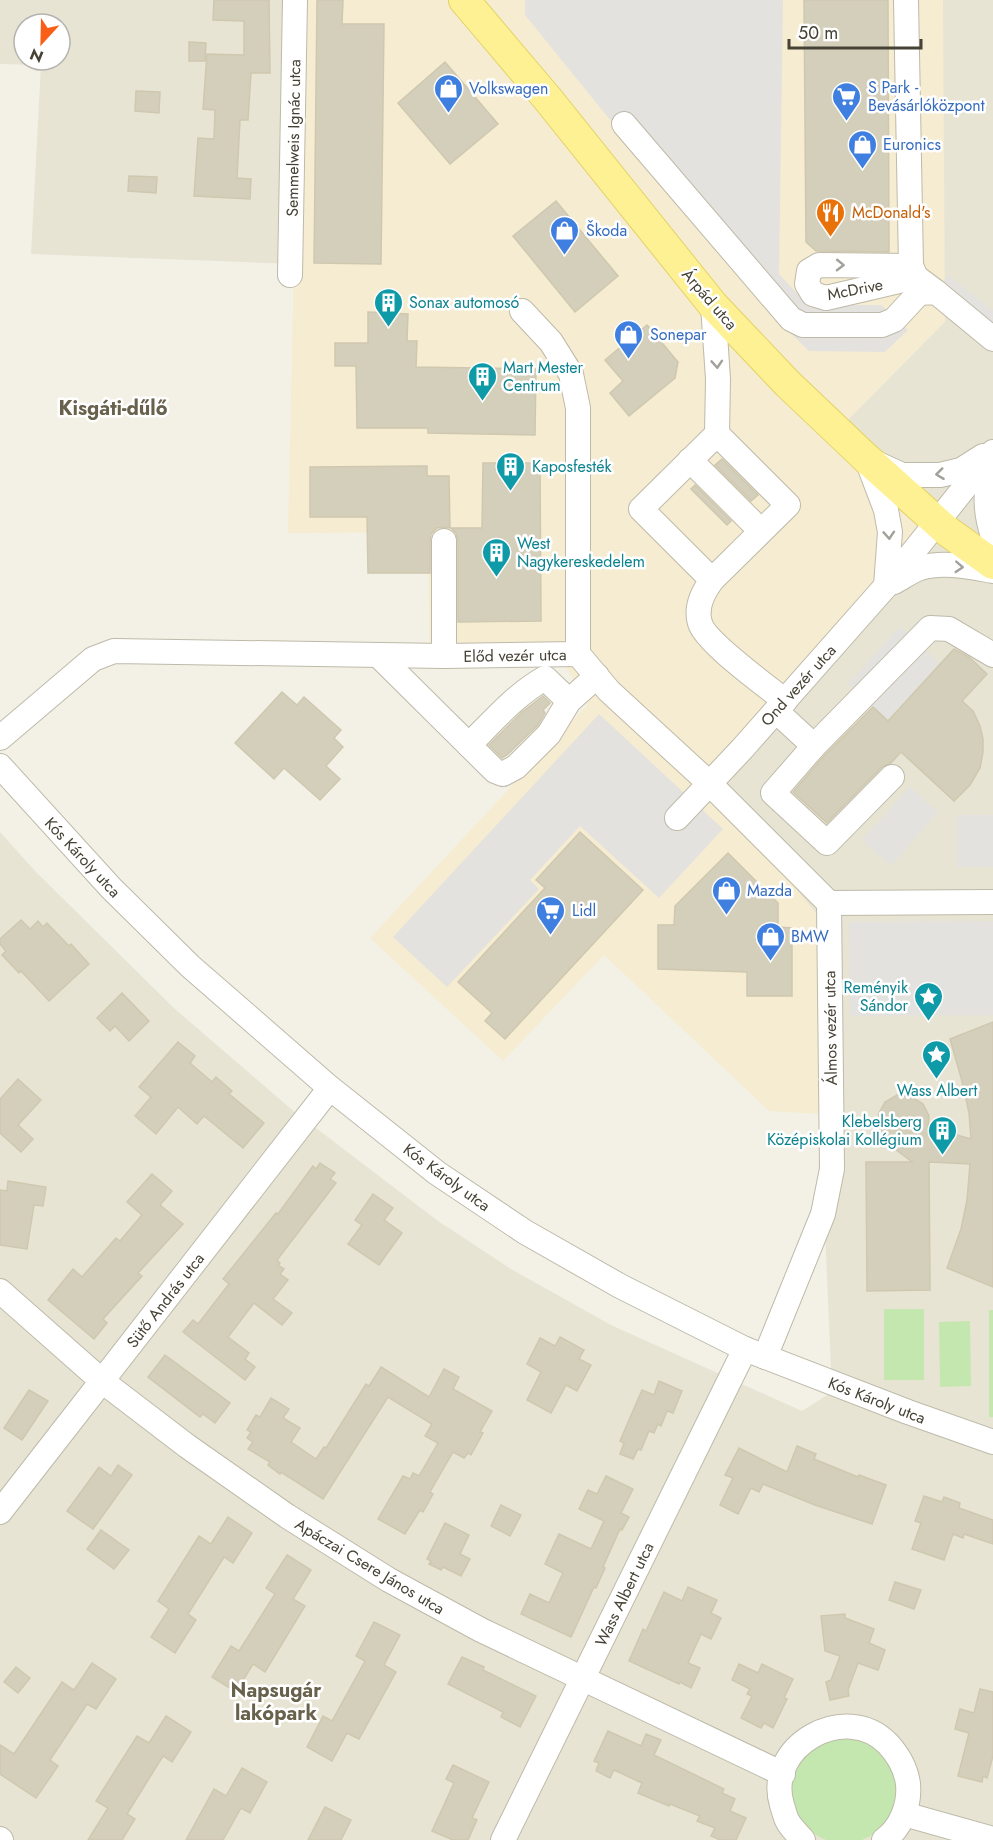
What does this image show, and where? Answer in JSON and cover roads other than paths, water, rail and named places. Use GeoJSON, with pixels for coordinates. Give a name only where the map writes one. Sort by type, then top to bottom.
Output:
{"type":"FeatureCollection","features":[{"type":"Feature","properties":{"kind":"main road","name":"Árpád utca"},"geometry":{"type":"LineString","coordinates":[[464,0],[713,305],[787,383],[867,459],[947,531],[993,564]]}},
{"type":"Feature","properties":{"kind":"street","name":"Semmelweis Ignác utca"},"geometry":{"type":"LineString","coordinates":[[290,275],[295,0]]}},
{"type":"Feature","properties":{"kind":"street"},"geometry":{"type":"LineString","coordinates":[[906,0],[914,271],[993,339]]}},
{"type":"Feature","properties":{"kind":"street"},"geometry":{"type":"LineString","coordinates":[[624,124],[791,319],[802,325],[882,325],[894,320],[919,293],[936,292]]}},
{"type":"Feature","properties":{"kind":"street"},"geometry":{"type":"LineString","coordinates":[[712,580],[641,509],[717,434],[718,379],[713,305]]}},
{"type":"Feature","properties":{"kind":"street"},"geometry":{"type":"LineString","coordinates":[[522,311],[551,342],[571,374],[578,408],[578,654]]}},
{"type":"Feature","properties":{"kind":"street"},"geometry":{"type":"LineString","coordinates":[[717,434],[788,505],[712,580],[703,592],[698,610],[700,624],[708,637],[781,706],[814,746]]}},
{"type":"Feature","properties":{"kind":"street"},"geometry":{"type":"LineString","coordinates":[[867,459],[902,475],[940,475],[961,470],[993,451]]}},
{"type":"Feature","properties":{"kind":"street","name":"Ond vezér utca"},"geometry":{"type":"LineString","coordinates":[[677,818],[781,706],[886,586],[993,451]]}},
{"type":"Feature","properties":{"kind":"street"},"geometry":{"type":"LineString","coordinates":[[993,457],[987,481],[986,510],[993,536]]}},
{"type":"Feature","properties":{"kind":"street"},"geometry":{"type":"LineString","coordinates":[[867,459],[886,510],[890,532],[886,586]]}},
{"type":"Feature","properties":{"kind":"street"},"geometry":{"type":"LineString","coordinates":[[690,460],[761,531]]}},
{"type":"Feature","properties":{"kind":"street"},"geometry":{"type":"LineString","coordinates":[[444,541],[444,656]]}},
{"type":"Feature","properties":{"kind":"street","name":"Ond vezér utca"},"geometry":{"type":"LineString","coordinates":[[886,586],[919,568],[961,566],[993,571]]}},
{"type":"Feature","properties":{"kind":"street"},"geometry":{"type":"LineString","coordinates":[[892,777],[827,843],[773,793],[814,746],[930,628],[949,629],[993,655]]}},
{"type":"Feature","properties":{"kind":"street","name":"Előd vezér utca"},"geometry":{"type":"LineString","coordinates":[[0,738],[93,659],[114,651],[444,656],[578,654],[609,692],[709,783],[829,903]]}},
{"type":"Feature","properties":{"kind":"street"},"geometry":{"type":"LineString","coordinates":[[378,655],[495,771],[503,774],[516,767],[549,734],[570,701],[597,676]]}},
{"type":"Feature","properties":{"kind":"street"},"geometry":{"type":"LineString","coordinates":[[469,745],[509,703],[545,678],[570,701]]}},
{"type":"Feature","properties":{"kind":"street","name":"Kós Károly utca"},"geometry":{"type":"LineString","coordinates":[[0,766],[111,888],[182,958],[330,1088],[437,1173],[525,1232],[620,1286],[755,1353],[993,1442]]}},
{"type":"Feature","properties":{"kind":"street"},"geometry":{"type":"LineString","coordinates":[[829,903],[993,902]]}},
{"type":"Feature","properties":{"kind":"street","name":"Álmos vezér utca"},"geometry":{"type":"LineString","coordinates":[[755,1353],[823,1214],[832,1169],[829,903]]}},
{"type":"Feature","properties":{"kind":"street","name":"Sütő András utca"},"geometry":{"type":"LineString","coordinates":[[0,1512],[330,1088]]}},
{"type":"Feature","properties":{"kind":"street","name":"Apáczai Csere János utca"},"geometry":{"type":"LineString","coordinates":[[0,1291],[102,1381],[187,1446],[286,1516],[389,1580],[481,1630],[783,1774]]}},
{"type":"Feature","properties":{"kind":"street","name":"Wass Albert utca"},"geometry":{"type":"LineString","coordinates":[[503,1840],[582,1679],[755,1353]]}},
{"type":"Feature","properties":{"kind":"street"},"geometry":{"type":"LineString","coordinates":[[803,1840],[787,1821],[780,1798],[783,1774],[791,1755],[805,1739],[824,1730],[844,1726],[865,1729],[883,1739],[898,1754],[907,1773],[909,1794],[904,1814],[892,1835],[884,1840]]}},
{"type":"Feature","properties":{"kind":"street"},"geometry":{"type":"LineString","coordinates":[[904,1814],[993,1839]]}},
{"type":"Feature","properties":{"kind":"place","name":"Volkswagen"},"geometry":{"type":"Point","coordinates":[448,114]}},
{"type":"Feature","properties":{"kind":"place","name":"S Park - Bevásárlóközpont"},"geometry":{"type":"Point","coordinates":[847,122]}},
{"type":"Feature","properties":{"kind":"place","name":"Euronics"},"geometry":{"type":"Point","coordinates":[862,170]}},
{"type":"Feature","properties":{"kind":"place","name":"McDonald's"},"geometry":{"type":"Point","coordinates":[831,238]}},
{"type":"Feature","properties":{"kind":"place","name":"Škoda"},"geometry":{"type":"Point","coordinates":[565,256]}},
{"type":"Feature","properties":{"kind":"place","name":"Sonax automosó"},"geometry":{"type":"Point","coordinates":[388,328]}},
{"type":"Feature","properties":{"kind":"place","name":"Sonepar"},"geometry":{"type":"Point","coordinates":[629,360]}},
{"type":"Feature","properties":{"kind":"place","name":"Mart Mester Centrum"},"geometry":{"type":"Point","coordinates":[482,402]}},
{"type":"Feature","properties":{"kind":"place","name":"Kaposfesték"},"geometry":{"type":"Point","coordinates":[511,492]}},
{"type":"Feature","properties":{"kind":"place","name":"West Nagykereskedelem"},"geometry":{"type":"Point","coordinates":[496,578]}},
{"type":"Feature","properties":{"kind":"place","name":"Mazda"},"geometry":{"type":"Point","coordinates":[726,916]}},
{"type":"Feature","properties":{"kind":"place","name":"Lidl"},"geometry":{"type":"Point","coordinates":[551,936]}},
{"type":"Feature","properties":{"kind":"place","name":"BMW"},"geometry":{"type":"Point","coordinates":[770,962]}},
{"type":"Feature","properties":{"kind":"place","name":"Reményik Sándor"},"geometry":{"type":"Point","coordinates":[929,1022]}},
{"type":"Feature","properties":{"kind":"place","name":"Wass Albert"},"geometry":{"type":"Point","coordinates":[937,1080]}},
{"type":"Feature","properties":{"kind":"place","name":"Klebelsberg Középiskolai Kollégium"},"geometry":{"type":"Point","coordinates":[943,1156]}},
{"type":"Feature","properties":{"kind":"district","name":"Kisgáti-dűlő"},"geometry":{"type":"Point","coordinates":[113,408]}},
{"type":"Feature","properties":{"kind":"district","name":"Napsugár lakópark"},"geometry":{"type":"Point","coordinates":[276,1702]}}]}
